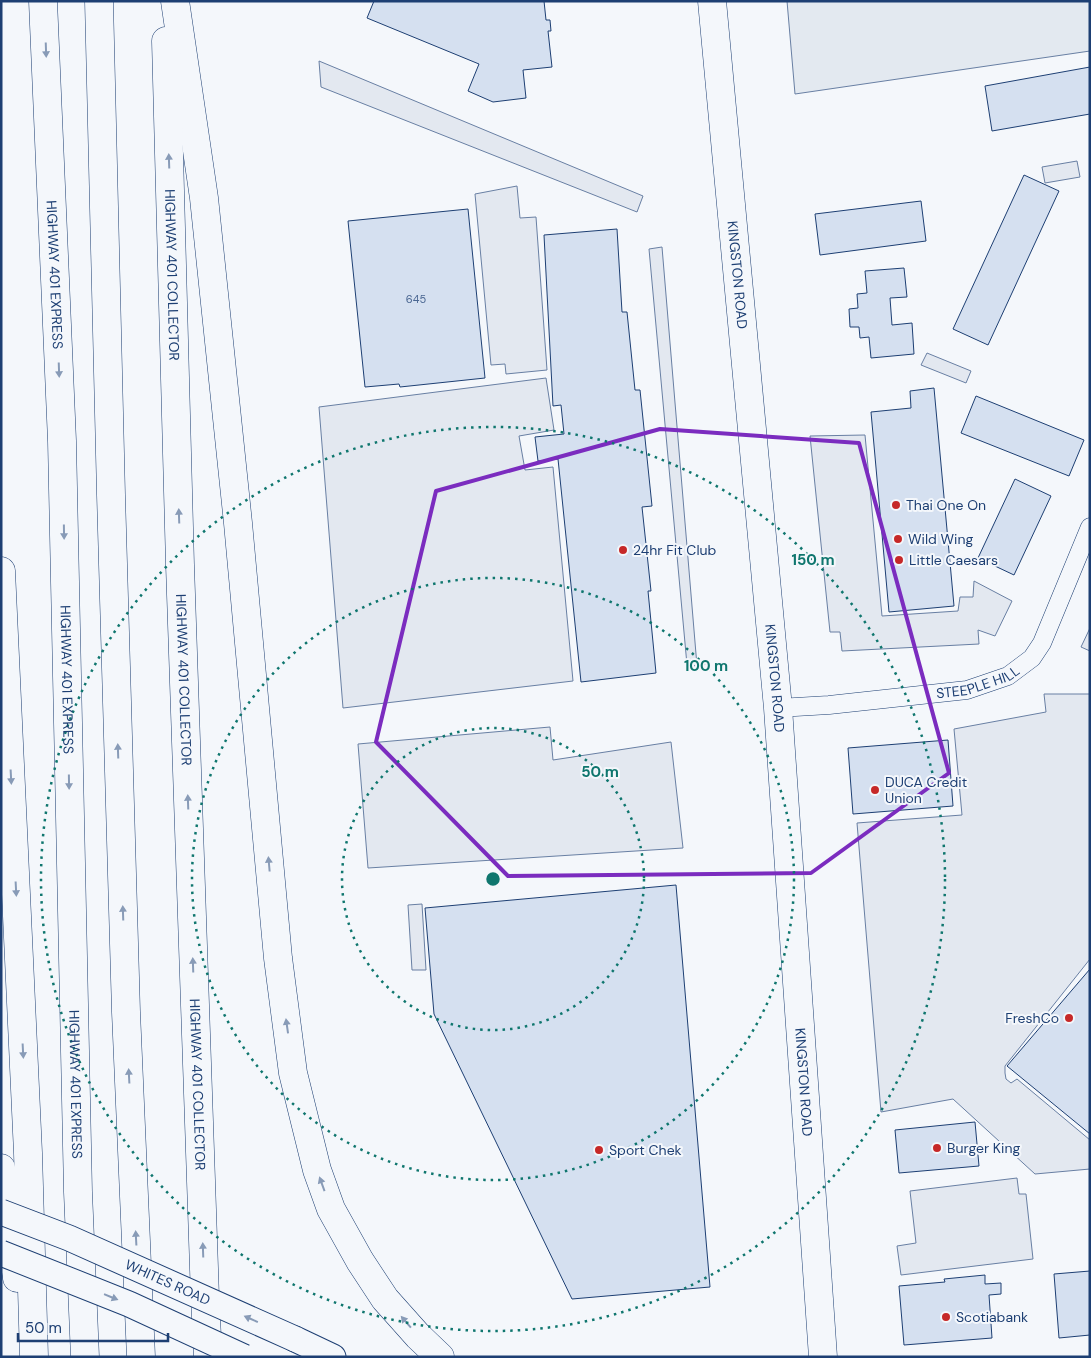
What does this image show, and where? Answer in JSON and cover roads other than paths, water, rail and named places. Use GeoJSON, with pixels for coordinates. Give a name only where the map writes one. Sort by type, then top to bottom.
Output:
{"type":"FeatureCollection","features":[{"type":"Feature","properties":{"kind":"main road","name":"HIGHWAY 401 EXPRESS"},"geometry":{"type":"LineString","coordinates":[[44,1],[62,441],[78,1182],[85,1357]]}},
{"type":"Feature","properties":{"kind":"main road"},"geometry":{"type":"LineString","coordinates":[[99,1],[125,992],[141,1357]]}},
{"type":"Feature","properties":{"kind":"main road","name":"HIGHWAY 401 COLLECTOR"},"geometry":{"type":"LineString","coordinates":[[165,1],[180,565],[208,1357]]}},
{"type":"Feature","properties":{"kind":"main road"},"geometry":{"type":"LineString","coordinates":[[175,1],[204,198],[238,522],[278,958],[293,1073],[317,1170],[331,1208],[360,1261],[385,1299],[418,1336],[440,1357]]}},
{"type":"Feature","properties":{"kind":"main road","name":"KINGSTON ROAD"},"geometry":{"type":"LineString","coordinates":[[712,1],[778,708],[823,1357]]}},
{"type":"Feature","properties":{"kind":"main road"},"geometry":{"type":"LineString","coordinates":[[1,571],[28,1153],[34,1346]]}},
{"type":"Feature","properties":{"kind":"main road"},"geometry":{"type":"LineString","coordinates":[[1,1168],[16,1274],[34,1346]]}},
{"type":"Feature","properties":{"kind":"main road","name":"WHITES ROAD"},"geometry":{"type":"LineString","coordinates":[[1,1212],[69,1238],[333,1357]]}},
{"type":"Feature","properties":{"kind":"main road"},"geometry":{"type":"LineString","coordinates":[[1,1253],[130,1304],[244,1357]]}},
{"type":"Feature","properties":{"kind":"main road"},"geometry":{"type":"LineString","coordinates":[[205,1298],[219,1357]]}},
{"type":"Feature","properties":{"kind":"street","name":"STEEPLE HILL"},"geometry":{"type":"LineString","coordinates":[[778,708],[829,705],[968,690],[1008,676],[1032,658],[1042,643],[1090,528]]}},
{"type":"Feature","properties":{"kind":"place","name":"Thai One On"},"geometry":{"type":"Point","coordinates":[896,505]}},
{"type":"Feature","properties":{"kind":"place","name":"Wild Wing"},"geometry":{"type":"Point","coordinates":[898,539]}},
{"type":"Feature","properties":{"kind":"place","name":"24hr Fit Club"},"geometry":{"type":"Point","coordinates":[623,550]}},
{"type":"Feature","properties":{"kind":"place","name":"Little Caesars"},"geometry":{"type":"Point","coordinates":[899,560]}},
{"type":"Feature","properties":{"kind":"place","name":"DUCA Credit Union"},"geometry":{"type":"Point","coordinates":[875,790]}},
{"type":"Feature","properties":{"kind":"place","name":"FreshCo"},"geometry":{"type":"Point","coordinates":[1069,1018]}},
{"type":"Feature","properties":{"kind":"place","name":"Burger King"},"geometry":{"type":"Point","coordinates":[937,1148]}},
{"type":"Feature","properties":{"kind":"place","name":"Sport Chek"},"geometry":{"type":"Point","coordinates":[599,1150]}},
{"type":"Feature","properties":{"kind":"place","name":"Scotiabank"},"geometry":{"type":"Point","coordinates":[946,1317]}}]}
